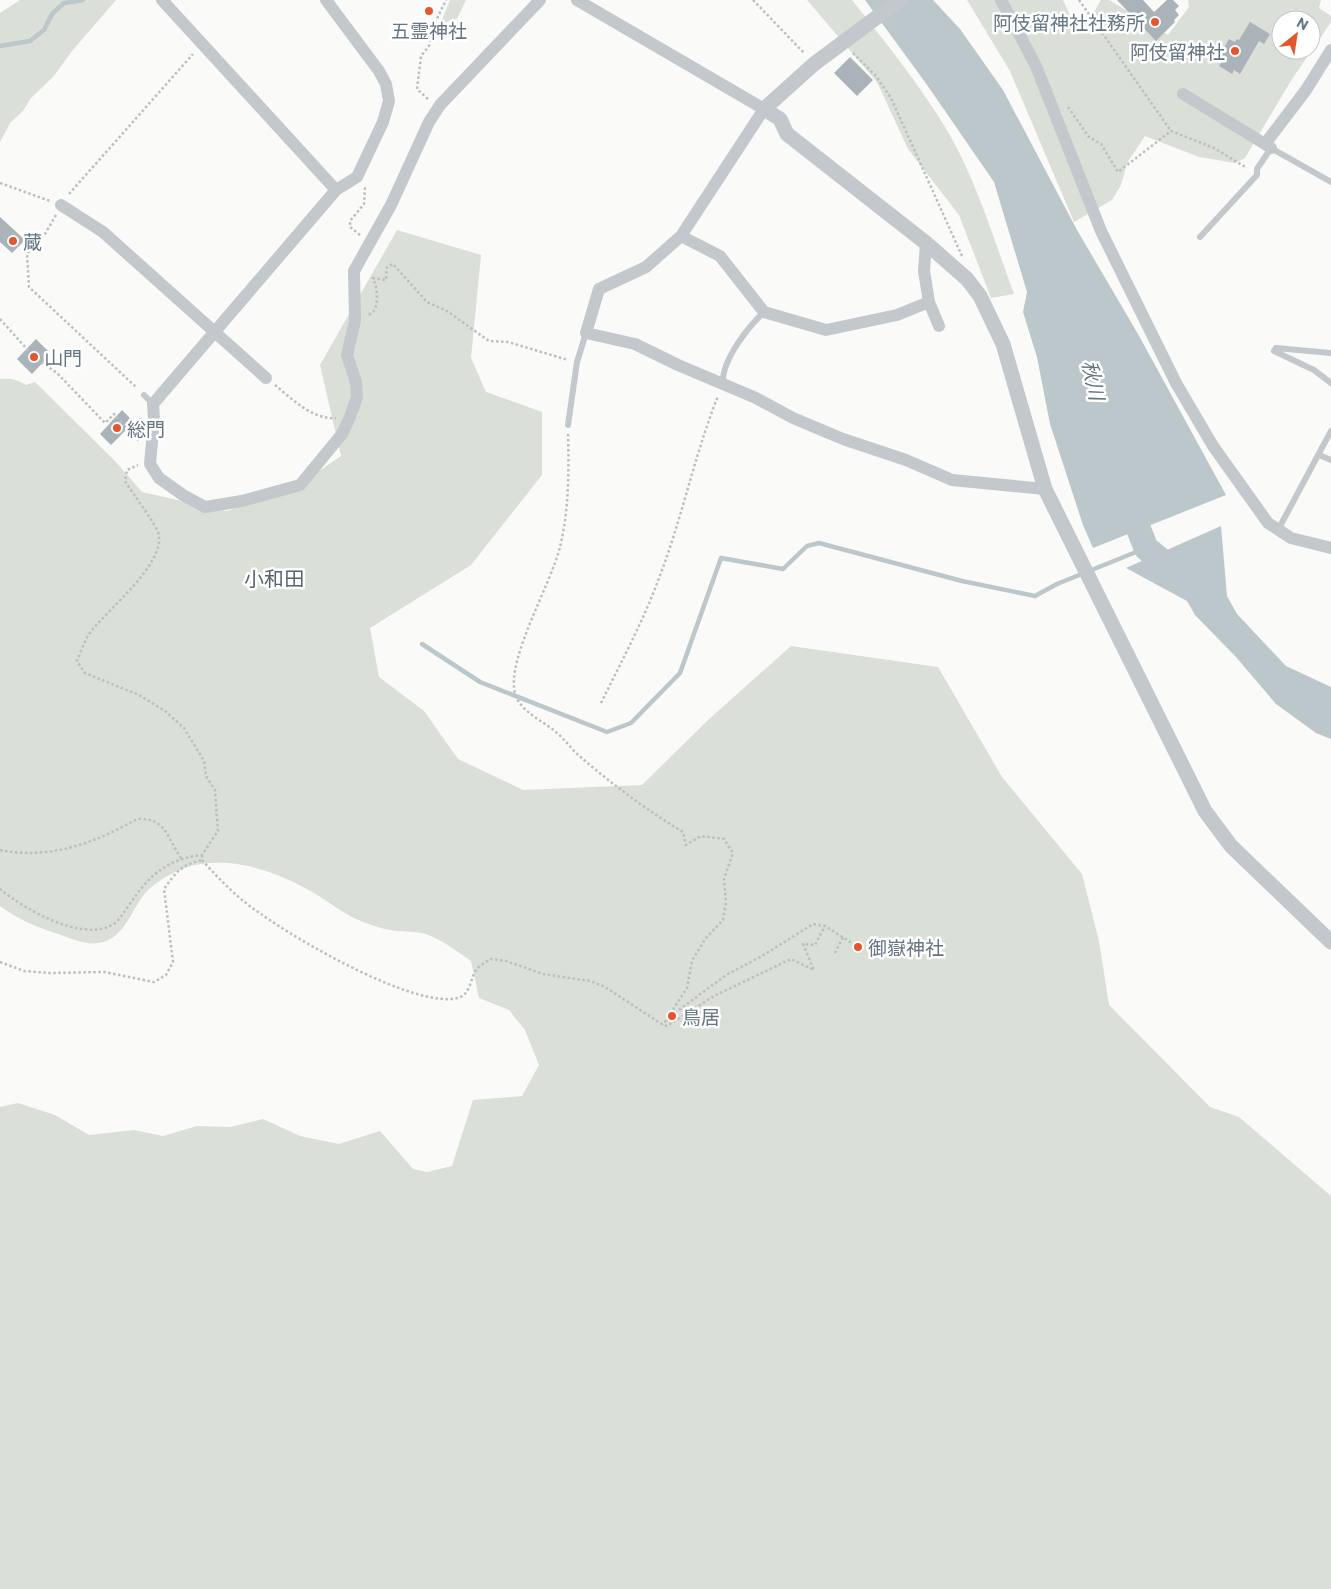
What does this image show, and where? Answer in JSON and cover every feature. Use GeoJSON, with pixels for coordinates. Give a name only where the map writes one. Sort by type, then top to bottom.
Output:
{"type":"FeatureCollection","features":[{"type":"Feature","properties":{"kind":"street"},"geometry":{"type":"LineString","coordinates":[[162,0],[336,190]]}},
{"type":"Feature","properties":{"kind":"street"},"geometry":{"type":"LineString","coordinates":[[326,0],[379,71],[386,84],[389,101],[383,122],[357,177],[336,190],[214,330],[148,399],[152,460],[159,478],[205,507],[242,501],[300,485],[342,434],[357,397],[356,382],[347,356],[356,306],[353,290],[354,270],[391,206],[429,122],[440,105],[540,0]]}},
{"type":"Feature","properties":{"kind":"street"},"geometry":{"type":"LineString","coordinates":[[577,0],[764,109],[681,236],[646,266],[599,289],[586,333],[635,344],[843,439],[906,460],[952,480],[1045,489]]}},
{"type":"Feature","properties":{"kind":"street"},"geometry":{"type":"LineString","coordinates":[[900,0],[814,64],[764,109],[780,119],[787,134],[926,243],[967,279],[992,318],[1003,344],[1045,489],[1211,820],[1231,846],[1331,942]]}},
{"type":"Feature","properties":{"kind":"street"},"geometry":{"type":"LineString","coordinates":[[1001,0],[1036,66],[1101,231],[1176,383],[1228,468],[1268,522],[1291,538],[1331,548]]}},
{"type":"Feature","properties":{"kind":"street"},"geometry":{"type":"LineString","coordinates":[[1183,94],[1268,146],[1331,50]]}},
{"type":"Feature","properties":{"kind":"street"},"geometry":{"type":"LineString","coordinates":[[61,205],[103,232],[266,378]]}},
{"type":"Feature","properties":{"kind":"street"},"geometry":{"type":"LineString","coordinates":[[681,236],[720,256],[764,312],[826,330],[897,315],[929,302]]}},
{"type":"Feature","properties":{"kind":"street"},"geometry":{"type":"LineString","coordinates":[[926,243],[924,271],[929,302],[939,326]]}},
{"type":"Feature","properties":{"kind":"lane"},"geometry":{"type":"LineString","coordinates":[[1200,236],[1256,174],[1268,146],[1331,182]]}},
{"type":"Feature","properties":{"kind":"lane"},"geometry":{"type":"LineString","coordinates":[[724,384],[722,373],[748,328],[764,312]]}},
{"type":"Feature","properties":{"kind":"lane"},"geometry":{"type":"LineString","coordinates":[[568,425],[577,362],[586,333]]}},
{"type":"Feature","properties":{"kind":"lane"},"geometry":{"type":"LineString","coordinates":[[1331,353],[1276,348],[1274,351],[1314,370],[1331,383]]}},
{"type":"Feature","properties":{"kind":"lane"},"geometry":{"type":"LineString","coordinates":[[1278,530],[1331,431]]}},
{"type":"Feature","properties":{"kind":"lane"},"geometry":{"type":"LineString","coordinates":[[1318,455],[1331,460]]}},
{"type":"Feature","properties":{"kind":"path"},"geometry":{"type":"LineString","coordinates":[[440,105],[428,99],[417,89],[421,56],[429,46],[432,29],[446,0]]}},
{"type":"Feature","properties":{"kind":"path"},"geometry":{"type":"LineString","coordinates":[[753,0],[814,64]]}},
{"type":"Feature","properties":{"kind":"path"},"geometry":{"type":"LineString","coordinates":[[1079,0],[1171,131],[1214,148],[1256,174]]}},
{"type":"Feature","properties":{"kind":"path"},"geometry":{"type":"LineString","coordinates":[[842,42],[876,76],[891,98],[963,256],[967,279]]}},
{"type":"Feature","properties":{"kind":"path"},"geometry":{"type":"LineString","coordinates":[[148,399],[30,287],[27,254],[45,234],[61,205],[203,44]]}},
{"type":"Feature","properties":{"kind":"path"},"geometry":{"type":"LineString","coordinates":[[1066,106],[1089,137],[1102,144],[1118,172],[1171,131]]}},
{"type":"Feature","properties":{"kind":"path"},"geometry":{"type":"LineString","coordinates":[[357,177],[365,182],[364,204],[350,220],[350,227],[358,234],[365,236],[370,243]]}},
{"type":"Feature","properties":{"kind":"path"},"geometry":{"type":"LineString","coordinates":[[0,183],[61,205]]}},
{"type":"Feature","properties":{"kind":"path"},"geometry":{"type":"LineString","coordinates":[[356,306],[362,314],[369,315],[375,310],[378,292],[373,278],[386,280],[388,267],[393,264],[427,302],[447,311],[489,341],[508,342],[577,362]]}},
{"type":"Feature","properties":{"kind":"path"},"geometry":{"type":"LineString","coordinates":[[0,319],[34,357],[57,373],[105,423],[114,414],[152,460],[135,465],[128,470],[125,481],[159,535],[157,552],[147,568],[102,622],[92,630],[77,661],[85,673],[139,695],[165,711],[184,728],[204,761],[206,776],[215,790],[218,831],[202,855],[202,860],[226,887],[267,918],[297,938],[391,987],[449,999],[460,997],[471,986],[475,972],[491,959],[506,961],[543,974],[590,981],[605,987],[667,1026],[714,996],[791,959],[814,970],[804,944],[815,945],[825,926]]}},
{"type":"Feature","properties":{"kind":"path"},"geometry":{"type":"LineString","coordinates":[[266,378],[294,402],[327,419],[350,417]]}},
{"type":"Feature","properties":{"kind":"path"},"geometry":{"type":"LineString","coordinates":[[601,703],[628,653],[660,578],[705,430],[724,384]]}},
{"type":"Feature","properties":{"kind":"path"},"geometry":{"type":"LineString","coordinates":[[568,425],[568,482],[560,547],[517,661],[514,682],[515,695],[521,705],[558,733],[575,752],[609,780],[682,832],[686,845],[700,836],[724,839],[733,853],[724,879],[726,902],[723,920],[692,961],[687,988],[663,1025]]}},
{"type":"Feature","properties":{"kind":"path"},"geometry":{"type":"LineString","coordinates":[[0,850],[26,853],[72,849],[137,818],[148,818],[159,822],[181,858]]}},
{"type":"Feature","properties":{"kind":"path"},"geometry":{"type":"LineString","coordinates":[[0,889],[17,903],[48,918],[72,927],[96,931],[114,925],[155,872],[181,858],[202,855]]}},
{"type":"Feature","properties":{"kind":"path"},"geometry":{"type":"LineString","coordinates":[[0,962],[24,971],[49,973],[104,972],[154,982],[166,975],[173,962],[164,888],[186,864],[202,860]]}},
{"type":"Feature","properties":{"kind":"path"},"geometry":{"type":"LineString","coordinates":[[666,1020],[726,975],[762,956],[813,924],[825,926],[855,945]]}},
{"type":"Feature","properties":{"kind":"path"},"geometry":{"type":"LineString","coordinates":[[835,953],[843,937]]}},
{"type":"Feature","properties":{"kind":"shaded area"},"geometry":{"type":"Polygon","coordinates":[[[20,0],[116,0],[72,51],[53,77],[30,99],[23,111],[10,123],[0,142],[0,13],[20,0]]]}},
{"type":"Feature","properties":{"kind":"shaded area"},"geometry":{"type":"Polygon","coordinates":[[[450,0],[466,0],[457,19],[440,24],[450,0]]]}},
{"type":"Feature","properties":{"kind":"shaded area"},"geometry":{"type":"Polygon","coordinates":[[[807,0],[852,0],[914,81],[948,132],[968,171],[1014,294],[991,298],[959,215],[908,149],[877,82],[807,0]]]}},
{"type":"Feature","properties":{"kind":"shaded area"},"geometry":{"type":"Polygon","coordinates":[[[967,0],[1063,0],[1073,22],[1086,26],[1101,0],[1109,0],[1168,35],[1189,7],[1188,0],[1321,0],[1319,8],[1331,16],[1331,22],[1321,37],[1321,10],[1271,10],[1271,60],[1305,60],[1245,158],[1235,163],[1199,157],[1145,136],[1127,163],[1121,185],[1112,200],[1074,222],[1010,71],[967,0]]]}},
{"type":"Feature","properties":{"kind":"shaded area"},"geometry":{"type":"Polygon","coordinates":[[[397,230],[481,255],[471,358],[486,392],[542,412],[542,475],[471,565],[370,628],[379,677],[424,711],[458,759],[523,790],[642,785],[707,721],[791,646],[938,667],[1002,777],[1082,874],[1099,941],[1109,1005],[1210,1107],[1239,1117],[1331,1196],[1331,1589],[0,1589],[0,1107],[18,1103],[55,1115],[89,1135],[134,1130],[163,1136],[197,1126],[230,1127],[263,1119],[300,1136],[339,1144],[380,1131],[413,1169],[427,1172],[452,1166],[473,1100],[522,1096],[539,1065],[525,1030],[509,1010],[479,998],[471,961],[460,953],[426,934],[395,931],[360,921],[300,885],[257,868],[226,863],[211,863],[181,869],[153,885],[143,896],[120,931],[106,941],[98,943],[79,941],[45,929],[22,919],[0,906],[0,379],[13,379],[26,385],[35,382],[115,461],[142,492],[226,511],[284,495],[341,456],[320,365],[397,230]]]}},
{"type":"Feature","properties":{"kind":"water"},"geometry":{"type":"Polygon","coordinates":[[[865,0],[933,0],[960,29],[1003,90],[1077,230],[1138,334],[1226,495],[1093,548],[1083,525],[1050,424],[1037,357],[1023,312],[1027,292],[994,182],[925,82],[865,0]]]}},
{"type":"Feature","properties":{"kind":"water"},"geometry":{"type":"Polygon","coordinates":[[[1221,526],[1227,596],[1237,614],[1286,666],[1331,687],[1331,739],[1316,733],[1276,704],[1236,657],[1195,615],[1187,601],[1126,568],[1221,526]]]}},
{"type":"Feature","properties":{"kind":"building"},"geometry":{"type":"Polygon","coordinates":[[[1117,0],[1143,0],[1154,12],[1167,0],[1173,0],[1179,6],[1175,10],[1179,15],[1174,20],[1175,22],[1156,41],[1117,0]]]}},
{"type":"Feature","properties":{"kind":"building","name":"阿伎留神社"},"geometry":{"type":"Polygon","coordinates":[[[1250,22],[1270,34],[1264,44],[1259,41],[1240,74],[1234,70],[1232,74],[1219,66],[1222,61],[1218,58],[1229,39],[1235,42],[1237,39],[1239,40],[1250,22]]]}},
{"type":"Feature","properties":{"kind":"building"},"geometry":{"type":"Polygon","coordinates":[[[850,57],[873,80],[857,96],[834,73],[850,57]]]}},
{"type":"Feature","properties":{"kind":"building"},"geometry":{"type":"Polygon","coordinates":[[[0,217],[25,240],[12,253],[0,242],[0,217]]]}},
{"type":"Feature","properties":{"kind":"building","name":"山門"},"geometry":{"type":"Polygon","coordinates":[[[36,339],[51,354],[32,374],[17,359],[36,339]]]}},
{"type":"Feature","properties":{"kind":"building","name":"総門"},"geometry":{"type":"Polygon","coordinates":[[[122,410],[134,422],[111,445],[100,434],[122,410]]]}},
{"type":"Feature","properties":{"kind":"waterway"},"geometry":{"type":"LineString","coordinates":[[0,46],[30,41],[44,30],[52,14],[64,3],[83,0]]}},
{"type":"Feature","properties":{"kind":"waterway","name":"秋川"},"geometry":{"type":"LineString","coordinates":[[1127,499],[1146,548],[1181,577]]}},
{"type":"Feature","properties":{"kind":"waterway"},"geometry":{"type":"LineString","coordinates":[[422,644],[480,682],[607,732],[631,723],[680,673],[721,558],[783,569],[807,546],[819,543],[962,581],[1035,596],[1057,584],[1146,548]]}},
{"type":"Feature","properties":{"kind":"place","name":"五霊神社"},"geometry":{"type":"Point","coordinates":[429,11]}},
{"type":"Feature","properties":{"kind":"place","name":"阿伎留神社社務所"},"geometry":{"type":"Point","coordinates":[1155,22]}},
{"type":"Feature","properties":{"kind":"place","name":"阿伎留神社"},"geometry":{"type":"Point","coordinates":[1235,51]}},
{"type":"Feature","properties":{"kind":"place","name":"蔵"},"geometry":{"type":"Point","coordinates":[13,241]}},
{"type":"Feature","properties":{"kind":"place","name":"山門"},"geometry":{"type":"Point","coordinates":[34,357]}},
{"type":"Feature","properties":{"kind":"place","name":"総門"},"geometry":{"type":"Point","coordinates":[117,428]}},
{"type":"Feature","properties":{"kind":"place","name":"御嶽神社"},"geometry":{"type":"Point","coordinates":[858,947]}},
{"type":"Feature","properties":{"kind":"place","name":"鳥居"},"geometry":{"type":"Point","coordinates":[672,1016]}},
{"type":"Feature","properties":{"kind":"district","name":"小和田"},"geometry":{"type":"Point","coordinates":[274,578]}}]}
